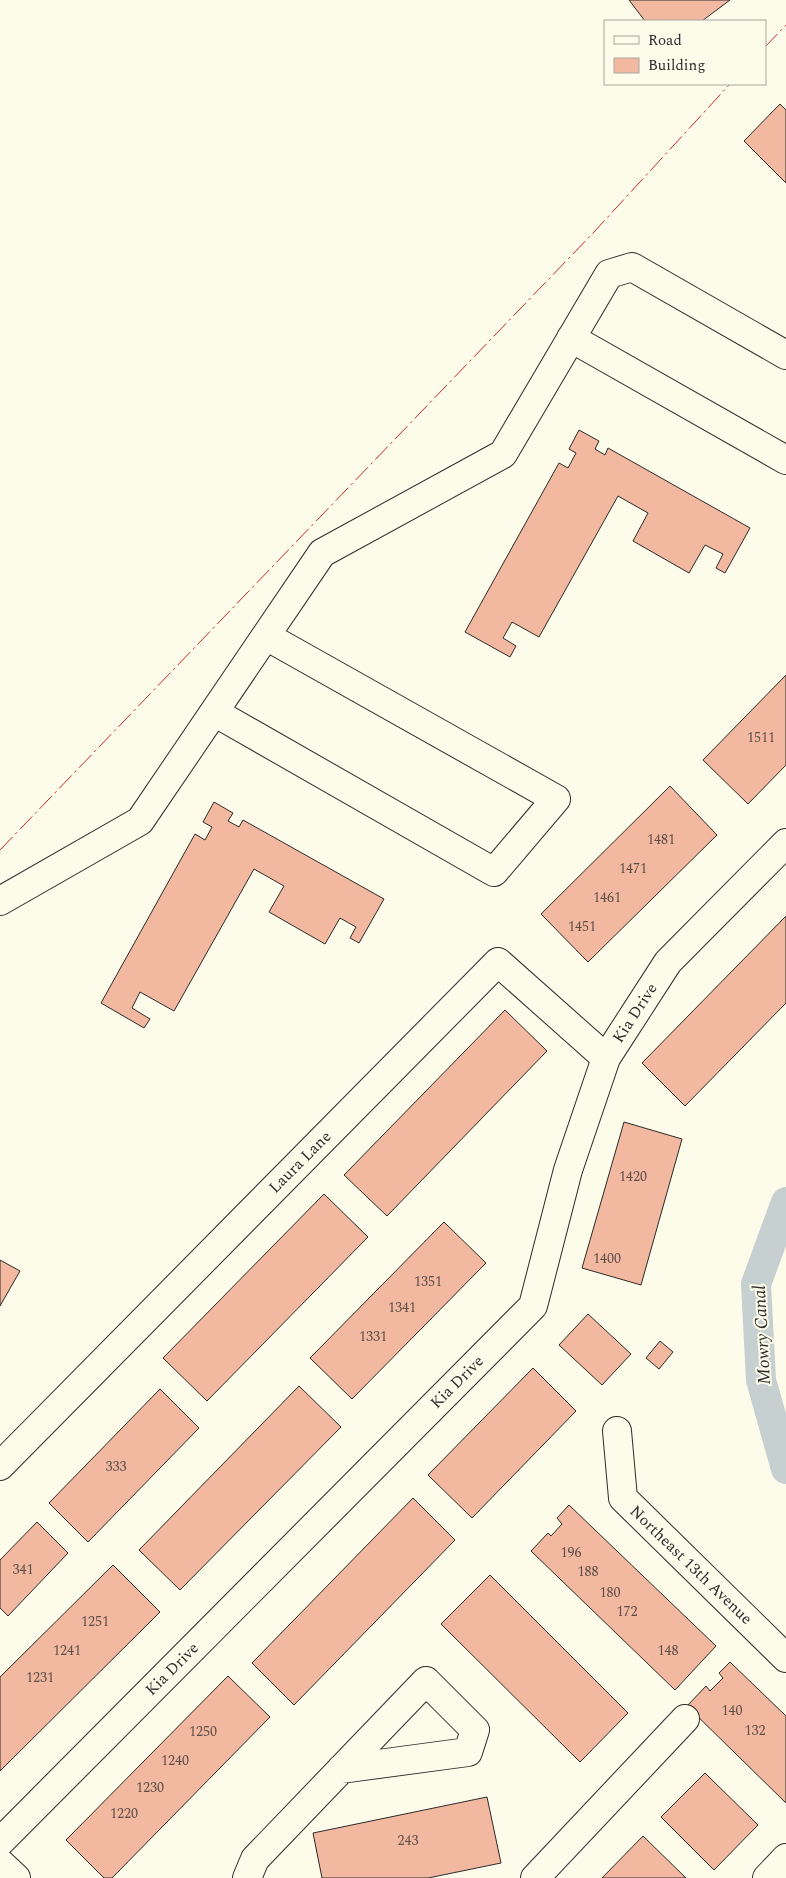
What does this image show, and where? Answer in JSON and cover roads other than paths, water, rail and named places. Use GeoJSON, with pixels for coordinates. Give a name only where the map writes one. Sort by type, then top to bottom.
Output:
{"type":"FeatureCollection","features":[{"type":"Feature","properties":{"kind":"street"},"geometry":{"type":"LineString","coordinates":[[0,901],[140,821],[322,553],[503,454],[609,274],[632,267],[786,355]]}},
{"type":"Feature","properties":{"kind":"street"},"geometry":{"type":"LineString","coordinates":[[571,338],[786,460]]}},
{"type":"Feature","properties":{"kind":"street"},"geometry":{"type":"LineString","coordinates":[[214,712],[494,872],[556,799],[266,636]]}},
{"type":"Feature","properties":{"kind":"street","name":"Kia Drive"},"geometry":{"type":"LineString","coordinates":[[0,1842],[533,1306],[568,1170],[606,1058],[668,962],[786,843]]}},
{"type":"Feature","properties":{"kind":"street","name":"Laura Lane"},"geometry":{"type":"LineString","coordinates":[[0,1466],[498,962],[606,1058]]}},
{"type":"Feature","properties":{"kind":"street","name":"Northeast 13th Avenue"},"geometry":{"type":"LineString","coordinates":[[617,1431],[623,1498],[786,1658]]}},
{"type":"Feature","properties":{"kind":"street"},"geometry":{"type":"LineString","coordinates":[[535,1878],[685,1719]]}},
{"type":"Feature","properties":{"kind":"street"},"geometry":{"type":"LineString","coordinates":[[247,1878],[255,1859],[341,1769]]}},
{"type":"Feature","properties":{"kind":"street"},"geometry":{"type":"LineString","coordinates":[[767,1878],[786,1858]]}},
{"type":"Feature","properties":{"kind":"street"},"geometry":{"type":"LineString","coordinates":[[0,1863],[16,1878]]}},
{"type":"Feature","properties":{"kind":"waterway","name":"Mowry Canal"},"geometry":{"type":"LineString","coordinates":[[786,1202],[756,1284],[761,1380],[786,1469]]}}]}
